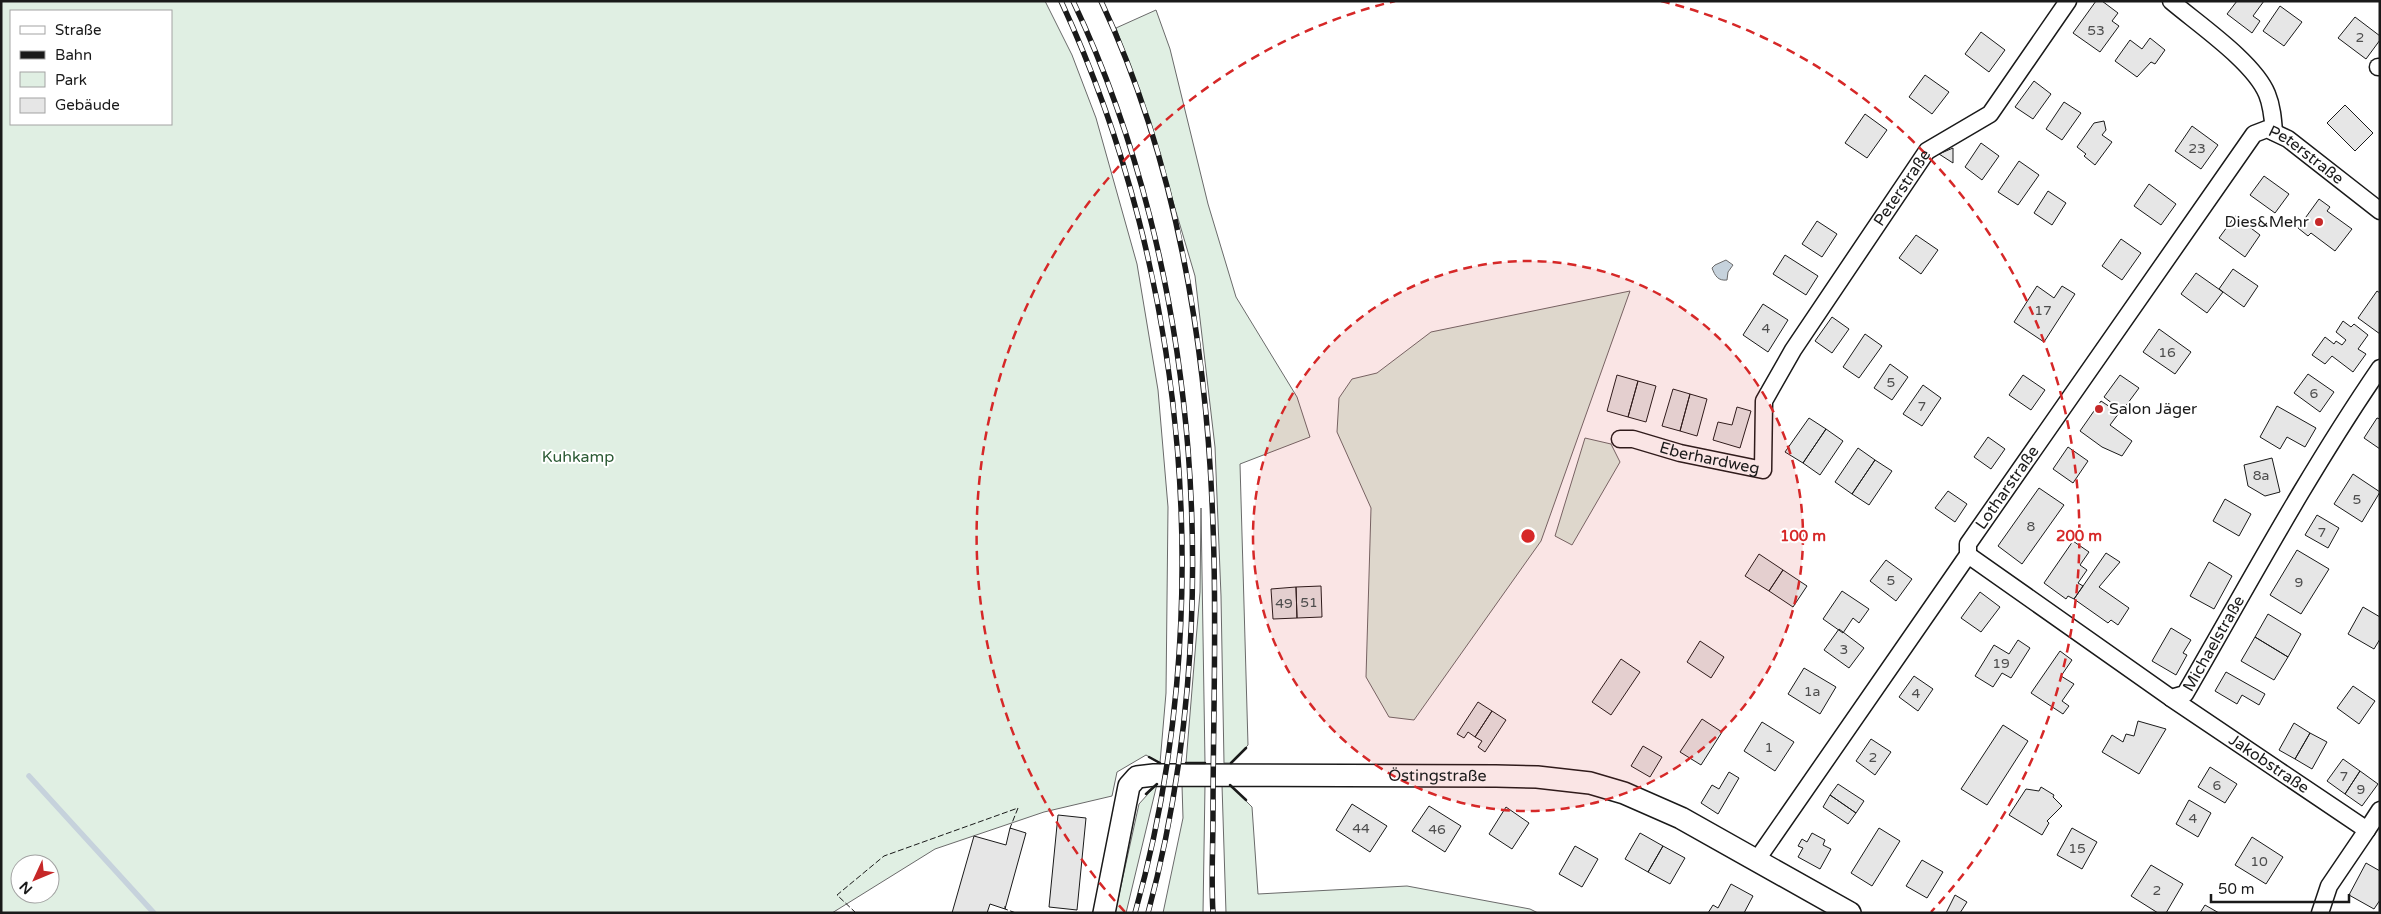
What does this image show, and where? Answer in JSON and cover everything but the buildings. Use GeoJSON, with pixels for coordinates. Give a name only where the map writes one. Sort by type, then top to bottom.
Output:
{"type":"FeatureCollection","features":[{"type":"Feature","properties":{"kind":"street","name":"Peterstraße"},"geometry":{"type":"LineString","coordinates":[[1793,350],[1927,151],[1990,114],[2068,1]]}},
{"type":"Feature","properties":{"kind":"street","name":"Peterstraße"},"geometry":{"type":"LineString","coordinates":[[2170,1],[2230,50],[2258,80],[2267,93],[2274,132],[2288,139],[2380,211]]}},
{"type":"Feature","properties":{"kind":"street","name":"Lotharstraße"},"geometry":{"type":"LineString","coordinates":[[1756,861],[1968,555],[1968,544],[2249,140],[2261,130],[2274,132]]}},
{"type":"Feature","properties":{"kind":"street","name":"Eberhardweg"},"geometry":{"type":"LineString","coordinates":[[1620,439],[1633,439],[1680,452],[1763,470],[1764,401],[1793,350]]}},
{"type":"Feature","properties":{"kind":"street","name":"Michaelstraße"},"geometry":{"type":"LineString","coordinates":[[1968,555],[2171,698],[2185,694],[2350,411],[2380,368]]}},
{"type":"Feature","properties":{"kind":"street","name":"Jakobstraße"},"geometry":{"type":"LineString","coordinates":[[2171,698],[2367,830]]}},
{"type":"Feature","properties":{"kind":"street","name":"Östingstraße"},"geometry":{"type":"LineString","coordinates":[[1104,913],[1113,875],[1126,795],[1129,786],[1137,777],[1145,775],[1504,776],[1537,777],[1590,783],[1655,805],[1850,913]]}},
{"type":"Feature","properties":{"kind":"street"},"geometry":{"type":"LineString","coordinates":[[2320,913],[2329,886],[2380,810]]}},
{"type":"Feature","properties":{"kind":"green space","name":"Kuhkamp"},"geometry":{"type":"Polygon","coordinates":[[[1,1],[1045,1],[1072,55],[1096,118],[1137,264],[1158,390],[1168,507],[1166,693],[1160,763],[1146,755],[1117,772],[1112,796],[1044,812],[935,849],[832,913],[1,913],[1,1]]]}},
{"type":"Feature","properties":{"kind":"green space"},"geometry":{"type":"Polygon","coordinates":[[[1156,10],[1170,49],[1208,204],[1236,297],[1297,397],[1310,437],[1240,464],[1248,745],[1231,763],[1224,763],[1221,596],[1215,447],[1195,276],[1149,120],[1116,28],[1156,10]]]}},
{"type":"Feature","properties":{"kind":"green space"},"geometry":{"type":"Polygon","coordinates":[[[1630,291],[1541,541],[1414,720],[1389,717],[1366,677],[1371,508],[1337,432],[1339,398],[1352,379],[1377,373],[1431,332],[1630,291]]]}},
{"type":"Feature","properties":{"kind":"green space"},"geometry":{"type":"Polygon","coordinates":[[[1585,438],[1611,444],[1620,462],[1572,545],[1555,536],[1585,438]]]}},
{"type":"Feature","properties":{"kind":"green space"},"geometry":{"type":"Polygon","coordinates":[[[1201,508],[1205,763],[1186,763],[1200,592],[1201,508]]]}},
{"type":"Feature","properties":{"kind":"green space"},"geometry":{"type":"Polygon","coordinates":[[[1157,784],[1126,913],[1115,913],[1139,804],[1157,784]]]}},
{"type":"Feature","properties":{"kind":"green space"},"geometry":{"type":"Polygon","coordinates":[[[1182,785],[1205,785],[1203,913],[1163,913],[1183,818],[1182,785]]]}},
{"type":"Feature","properties":{"kind":"green space"},"geometry":{"type":"Polygon","coordinates":[[[1222,785],[1230,785],[1252,807],[1258,894],[1407,886],[1530,909],[1538,913],[1226,913],[1222,785]]]}},
{"type":"Feature","properties":{"kind":"shaded area"},"geometry":{"type":"Polygon","coordinates":[[[1726,260],[1733,265],[1728,272],[1727,280],[1721,280],[1716,276],[1712,268],[1726,260]]]}},
{"type":"Feature","properties":{"kind":"waterway"},"geometry":{"type":"LineString","coordinates":[[29,776],[154,913]]}},
{"type":"Feature","properties":{"kind":"railway"},"geometry":{"type":"LineString","coordinates":[[1061,1],[1105,108],[1139,219],[1163,334],[1178,451],[1182,568],[1177,685],[1161,801],[1135,913]]}},
{"type":"Feature","properties":{"kind":"railway"},"geometry":{"type":"LineString","coordinates":[[1073,1],[1116,106],[1150,218],[1174,333],[1188,451],[1193,569],[1187,687],[1172,802],[1148,913]]}},
{"type":"Feature","properties":{"kind":"railway"},"geometry":{"type":"LineString","coordinates":[[1101,1],[1128,63],[1150,127],[1169,192],[1184,258],[1204,392],[1210,459],[1214,562],[1213,913]]}},
{"type":"Feature","properties":{"kind":"fence"},"geometry":{"type":"LineString","coordinates":[[856,913],[837,895],[884,856],[1018,808],[1010,828],[1013,829]]}},
{"type":"Feature","properties":{"kind":"fence"},"geometry":{"type":"LineString","coordinates":[[1005,906],[1005,909],[1016,913]]}},
{"type":"Feature","properties":{"kind":"wall"},"geometry":{"type":"LineString","coordinates":[[1231,763],[1246,748]]}},
{"type":"Feature","properties":{"kind":"wall"},"geometry":{"type":"LineString","coordinates":[[1149,757],[1160,763]]}},
{"type":"Feature","properties":{"kind":"wall"},"geometry":{"type":"LineString","coordinates":[[1186,763],[1205,763]]}},
{"type":"Feature","properties":{"kind":"wall"},"geometry":{"type":"LineString","coordinates":[[1146,794],[1157,784]]}},
{"type":"Feature","properties":{"kind":"wall"},"geometry":{"type":"LineString","coordinates":[[1230,785],[1246,800]]}},
{"type":"Feature","properties":{"kind":"place","name":"Dies&Mehr"},"geometry":{"type":"Point","coordinates":[2319,222]}},
{"type":"Feature","properties":{"kind":"place","name":"Salon Jäger"},"geometry":{"type":"Point","coordinates":[2099,409]}}]}
